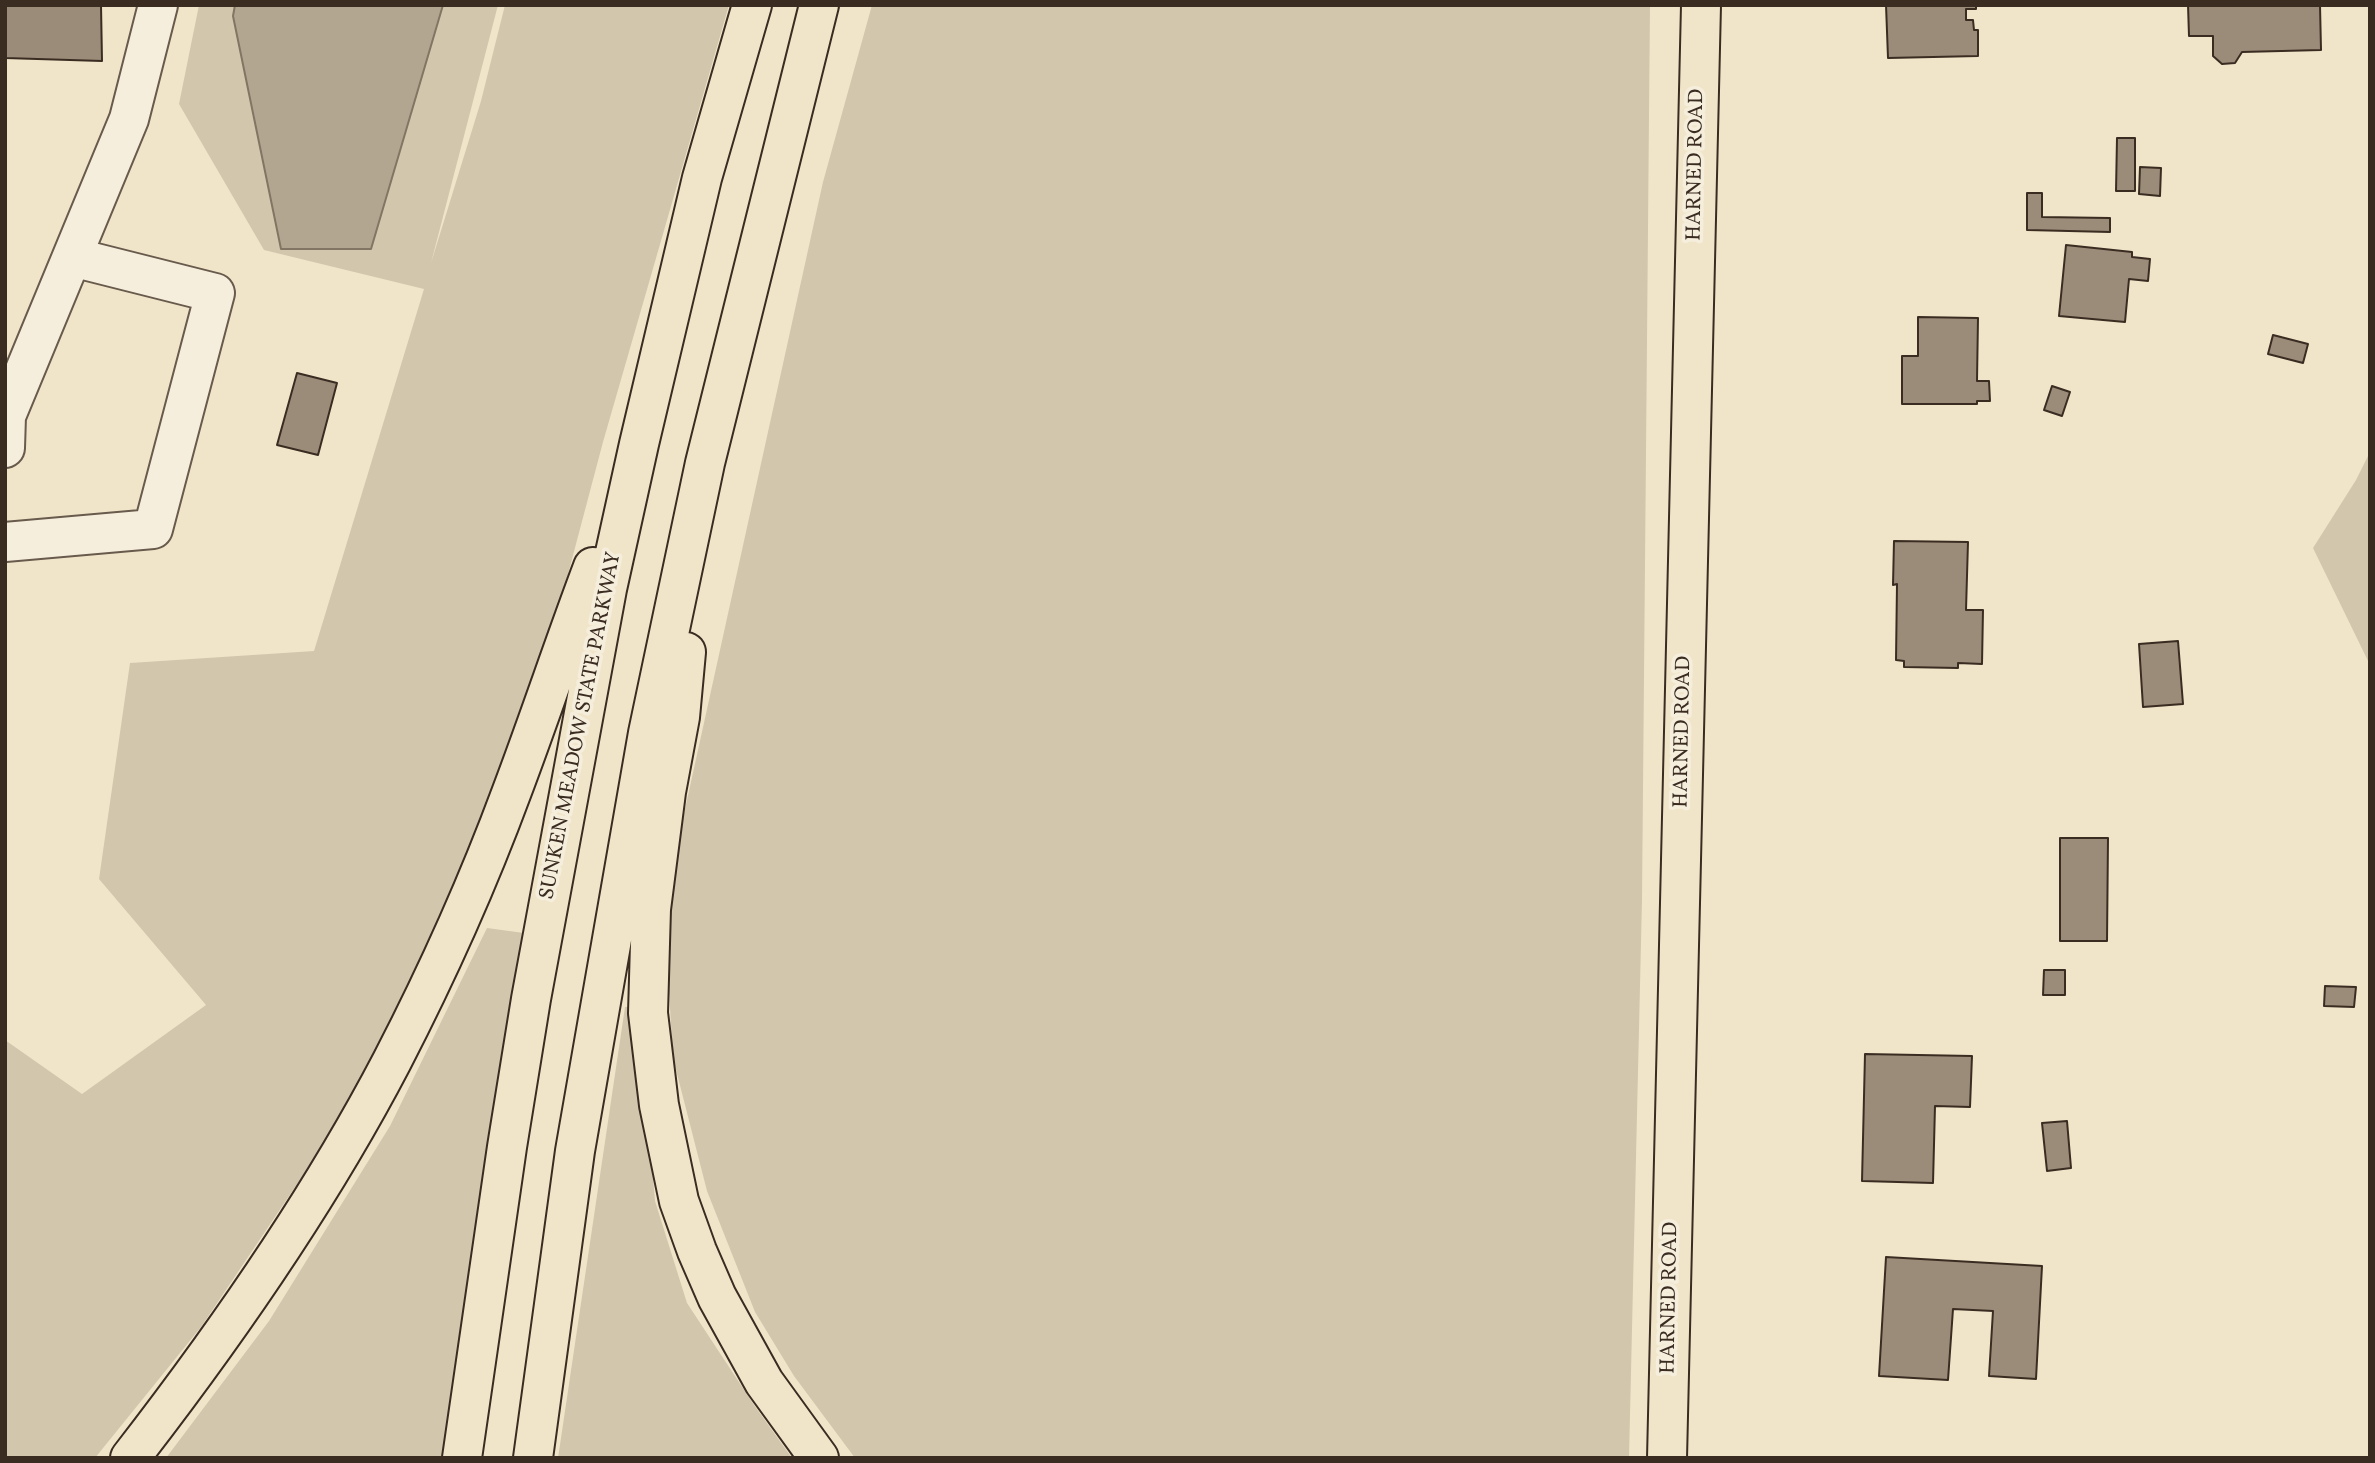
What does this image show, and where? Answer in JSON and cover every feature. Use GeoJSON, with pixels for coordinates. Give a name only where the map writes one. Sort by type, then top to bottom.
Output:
{"type":"FeatureCollection","features":[{"type":"Feature","properties":{"kind":"main road","name":"SUNKEN MEADOW STATE PARKWAY"},"geometry":{"type":"LineString","coordinates":[[463,1458],[533,986],[596,643],[639,444],[702,178],[752,5]]}},
{"type":"Feature","properties":{"kind":"main road"},"geometry":{"type":"LineString","coordinates":[[533,1458],[575,1151],[648,733],[705,463],[819,5]]}},
{"type":"Feature","properties":{"kind":"main road","name":"HARNED ROAD"},"geometry":{"type":"LineString","coordinates":[[1667,1458],[1701,5]]}},
{"type":"Feature","properties":{"kind":"main road"},"geometry":{"type":"LineString","coordinates":[[130,1458],[264,1273],[307,1207],[392,1061],[454,931],[512,792],[639,444]]}},
{"type":"Feature","properties":{"kind":"main road"},"geometry":{"type":"LineString","coordinates":[[705,463],[680,717],[662,817],[651,909],[648,1013],[653,1065],[666,1150],[679,1201],[697,1251],[717,1297],[764,1382],[819,1458]]}},
{"type":"Feature","properties":{"kind":"lane"},"geometry":{"type":"LineString","coordinates":[[5,448],[6,416],[129,119],[158,5]]}},
{"type":"Feature","properties":{"kind":"lane"},"geometry":{"type":"LineString","coordinates":[[5,542],[153,529],[215,293],[72,257]]}},
{"type":"Feature","properties":{"kind":"shaded area"},"geometry":{"type":"Polygon","coordinates":[[[199,5],[498,5],[431,263],[481,101],[505,5],[729,5],[603,442],[558,612],[470,847],[402,1002],[326,1141],[201,1327],[95,1458],[5,1458],[5,1040],[82,1094],[206,1005],[99,879],[130,663],[314,651],[424,289],[264,250],[179,104],[199,5]]]}},
{"type":"Feature","properties":{"kind":"shaded area"},"geometry":{"type":"Polygon","coordinates":[[[235,5],[443,5],[371,249],[281,249],[233,16],[235,5]]]}},
{"type":"Feature","properties":{"kind":"shaded area"},"geometry":{"type":"Polygon","coordinates":[[[872,5],[1650,5],[1642,900],[1629,1458],[855,1458],[794,1376],[755,1312],[707,1191],[673,1058],[666,942],[674,859],[823,182],[872,5]]]}},
{"type":"Feature","properties":{"kind":"shaded area"},"geometry":{"type":"Polygon","coordinates":[[[2370,452],[2370,665],[2313,548],[2356,480],[2370,452]]]}},
{"type":"Feature","properties":{"kind":"shaded area"},"geometry":{"type":"Polygon","coordinates":[[[487,928],[524,933],[482,1177],[442,1458],[166,1458],[269,1321],[390,1126],[487,928]]]}},
{"type":"Feature","properties":{"kind":"shaded area"},"geometry":{"type":"Polygon","coordinates":[[[625,1007],[639,1007],[655,1201],[687,1303],[792,1458],[558,1458],[625,1007]]]}},
{"type":"Feature","properties":{"kind":"building"},"geometry":{"type":"Polygon","coordinates":[[[5,5],[101,5],[102,61],[5,58],[5,5]]]}},
{"type":"Feature","properties":{"kind":"building"},"geometry":{"type":"Polygon","coordinates":[[[1886,5],[1976,5],[1976,9],[1966,9],[1966,20],[1973,20],[1974,30],[1978,30],[1978,56],[1888,58],[1886,5]]]}},
{"type":"Feature","properties":{"kind":"building"},"geometry":{"type":"Polygon","coordinates":[[[2188,5],[2320,5],[2321,50],[2242,52],[2235,63],[2222,64],[2213,56],[2213,36],[2189,36],[2188,5]]]}},
{"type":"Feature","properties":{"kind":"building"},"geometry":{"type":"Polygon","coordinates":[[[2117,138],[2135,138],[2135,191],[2116,191],[2117,138]]]}},
{"type":"Feature","properties":{"kind":"building"},"geometry":{"type":"Polygon","coordinates":[[[2140,167],[2161,168],[2160,196],[2139,194],[2140,167]]]}},
{"type":"Feature","properties":{"kind":"building"},"geometry":{"type":"Polygon","coordinates":[[[2027,193],[2042,193],[2042,217],[2110,218],[2110,232],[2027,230],[2027,193]]]}},
{"type":"Feature","properties":{"kind":"building"},"geometry":{"type":"Polygon","coordinates":[[[2066,245],[2132,252],[2132,257],[2150,259],[2148,281],[2129,279],[2125,322],[2059,316],[2066,245]]]}},
{"type":"Feature","properties":{"kind":"building"},"geometry":{"type":"Polygon","coordinates":[[[1918,317],[1978,318],[1977,381],[1989,381],[1990,401],[1977,401],[1977,404],[1902,404],[1902,356],[1918,356],[1918,317]]]}},
{"type":"Feature","properties":{"kind":"building"},"geometry":{"type":"Polygon","coordinates":[[[2273,335],[2308,344],[2303,363],[2268,354],[2273,335]]]}},
{"type":"Feature","properties":{"kind":"building"},"geometry":{"type":"Polygon","coordinates":[[[297,373],[337,383],[318,455],[277,445],[297,373]]]}},
{"type":"Feature","properties":{"kind":"building"},"geometry":{"type":"Polygon","coordinates":[[[2052,386],[2070,392],[2062,416],[2044,410],[2052,386]]]}},
{"type":"Feature","properties":{"kind":"building"},"geometry":{"type":"Polygon","coordinates":[[[1894,541],[1968,542],[1966,610],[1983,610],[1982,664],[1958,663],[1958,668],[1904,667],[1904,661],[1896,660],[1897,584],[1893,585],[1894,541]]]}},
{"type":"Feature","properties":{"kind":"building"},"geometry":{"type":"Polygon","coordinates":[[[2178,641],[2183,704],[2143,707],[2139,644],[2178,641]]]}},
{"type":"Feature","properties":{"kind":"building"},"geometry":{"type":"Polygon","coordinates":[[[2060,838],[2108,838],[2107,941],[2060,941],[2060,838]]]}},
{"type":"Feature","properties":{"kind":"building"},"geometry":{"type":"Polygon","coordinates":[[[2044,970],[2065,970],[2065,995],[2043,995],[2044,970]]]}},
{"type":"Feature","properties":{"kind":"building"},"geometry":{"type":"Polygon","coordinates":[[[2325,986],[2356,987],[2354,1007],[2324,1006],[2325,986]]]}},
{"type":"Feature","properties":{"kind":"building"},"geometry":{"type":"Polygon","coordinates":[[[1865,1054],[1972,1056],[1970,1107],[1935,1106],[1933,1183],[1862,1181],[1865,1054]]]}},
{"type":"Feature","properties":{"kind":"building"},"geometry":{"type":"Polygon","coordinates":[[[2067,1121],[2071,1168],[2047,1171],[2042,1123],[2067,1121]]]}},
{"type":"Feature","properties":{"kind":"building"},"geometry":{"type":"Polygon","coordinates":[[[1886,1257],[2042,1266],[2036,1379],[1989,1376],[1993,1311],[1953,1309],[1948,1380],[1879,1376],[1886,1257]]]}}]}
